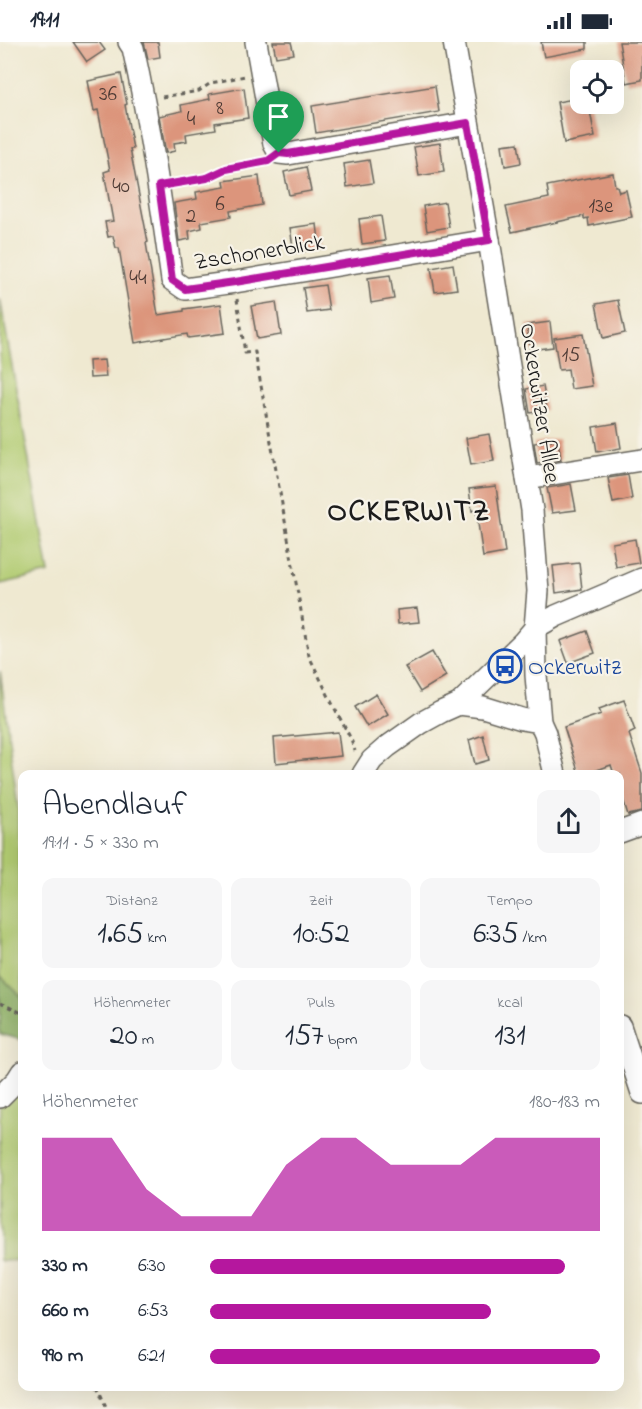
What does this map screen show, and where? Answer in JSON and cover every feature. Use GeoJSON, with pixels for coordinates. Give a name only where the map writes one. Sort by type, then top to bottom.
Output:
{"type":"FeatureCollection","features":[{"type":"Feature","properties":{"kind":"street","name":"Zschonerblick"},"geometry":{"type":"LineString","coordinates":[[129,42],[133,48],[144,100],[172,280],[185,289],[489,240]]}},
{"type":"Feature","properties":{"kind":"street"},"geometry":{"type":"LineString","coordinates":[[256,42],[274,144],[279,153],[288,154],[468,123]]}},
{"type":"Feature","properties":{"kind":"street","name":"Ockerwitzer Allee"},"geometry":{"type":"LineString","coordinates":[[454,42],[489,240],[532,510],[538,591],[535,628],[536,675],[540,722],[554,770]]}},
{"type":"Feature","properties":{"kind":"street"},"geometry":{"type":"LineString","coordinates":[[527,478],[642,460]]}},
{"type":"Feature","properties":{"kind":"street"},"geometry":{"type":"LineString","coordinates":[[360,765],[372,760],[421,723],[459,704],[524,642],[535,628],[556,616],[642,579]]}},
{"type":"Feature","properties":{"kind":"street"},"geometry":{"type":"LineString","coordinates":[[459,704],[483,707],[540,722]]}},
{"type":"Feature","properties":{"kind":"street"},"geometry":{"type":"LineString","coordinates":[[624,831],[642,824]]}},
{"type":"Feature","properties":{"kind":"street"},"geometry":{"type":"LineString","coordinates":[[624,1038],[642,1093]]}},
{"type":"Feature","properties":{"kind":"street"},"geometry":{"type":"LineString","coordinates":[[0,1098],[18,1078]]}},
{"type":"Feature","properties":{"kind":"path"},"geometry":{"type":"LineString","coordinates":[[144,100],[199,91],[211,83],[261,73]]}},
{"type":"Feature","properties":{"kind":"path"},"geometry":{"type":"LineString","coordinates":[[159,186],[207,178],[226,169],[268,161],[279,153]]}},
{"type":"Feature","properties":{"kind":"path"},"geometry":{"type":"LineString","coordinates":[[235,282],[245,353],[255,352],[309,656],[351,739],[360,765]]}},
{"type":"Feature","properties":{"kind":"path"},"geometry":{"type":"LineString","coordinates":[[0,1003],[18,1012]]}},
{"type":"Feature","properties":{"kind":"path"},"geometry":{"type":"LineString","coordinates":[[99,1391],[107,1409]]}},
{"type":"Feature","properties":{"kind":"green space"},"geometry":{"type":"Polygon","coordinates":[[[0,299],[49,573],[0,584],[0,299]]]}},
{"type":"Feature","properties":{"kind":"green space"},"geometry":{"type":"Polygon","coordinates":[[[0,671],[18,808],[18,993],[0,976],[0,671]]]}},
{"type":"Feature","properties":{"kind":"green space"},"geometry":{"type":"Polygon","coordinates":[[[0,976],[18,993],[18,1039],[0,1034],[0,976]]]}},
{"type":"Feature","properties":{"kind":"green space"},"geometry":{"type":"Polygon","coordinates":[[[18,1083],[18,1260],[0,1260],[0,1103],[18,1083]]]}},
{"type":"Feature","properties":{"kind":"building"},"geometry":{"type":"Polygon","coordinates":[[[73,42],[99,42],[105,50],[87,62],[73,42]]]}},
{"type":"Feature","properties":{"kind":"building"},"geometry":{"type":"Polygon","coordinates":[[[144,42],[158,42],[160,57],[148,59],[144,42]]]}},
{"type":"Feature","properties":{"kind":"building"},"geometry":{"type":"Polygon","coordinates":[[[273,42],[291,42],[294,54],[276,57],[273,42]]]}},
{"type":"Feature","properties":{"kind":"building"},"geometry":{"type":"Polygon","coordinates":[[[541,42],[587,42],[587,49],[544,57],[541,42]]]}},
{"type":"Feature","properties":{"kind":"building"},"geometry":{"type":"Polygon","coordinates":[[[619,42],[642,42],[642,80],[626,83],[624,60],[622,60],[619,42]]]}},
{"type":"Feature","properties":{"kind":"building"},"geometry":{"type":"Polygon","coordinates":[[[121,74],[133,149],[130,149],[148,242],[146,243],[158,315],[221,304],[225,333],[188,338],[187,334],[135,343],[119,248],[116,248],[113,236],[108,237],[105,222],[113,221],[104,172],[110,170],[98,110],[94,111],[88,81],[121,74]]]}},
{"type":"Feature","properties":{"kind":"building"},"geometry":{"type":"Polygon","coordinates":[[[435,86],[439,112],[316,133],[312,106],[435,86]]]}},
{"type":"Feature","properties":{"kind":"building"},"geometry":{"type":"Polygon","coordinates":[[[244,88],[248,118],[215,123],[216,129],[186,134],[187,141],[174,143],[175,151],[166,153],[159,116],[182,111],[181,105],[210,99],[209,94],[244,88]]]}},
{"type":"Feature","properties":{"kind":"building"},"geometry":{"type":"Polygon","coordinates":[[[570,100],[570,114],[591,114],[595,137],[564,143],[557,102],[570,100]]]}},
{"type":"Feature","properties":{"kind":"building"},"geometry":{"type":"Polygon","coordinates":[[[440,143],[444,172],[419,176],[414,147],[440,143]]]}},
{"type":"Feature","properties":{"kind":"building"},"geometry":{"type":"Polygon","coordinates":[[[518,143],[521,163],[505,166],[502,145],[518,143]]]}},
{"type":"Feature","properties":{"kind":"building"},"geometry":{"type":"Polygon","coordinates":[[[369,160],[373,183],[347,187],[344,164],[369,160]]]}},
{"type":"Feature","properties":{"kind":"building"},"geometry":{"type":"Polygon","coordinates":[[[306,167],[311,191],[289,195],[284,172],[306,167]]]}},
{"type":"Feature","properties":{"kind":"building"},"geometry":{"type":"Polygon","coordinates":[[[613,173],[615,186],[619,192],[626,190],[632,217],[589,226],[588,218],[584,219],[584,216],[512,232],[506,207],[549,198],[547,186],[613,173]]]}},
{"type":"Feature","properties":{"kind":"building"},"geometry":{"type":"Polygon","coordinates":[[[259,176],[262,205],[230,211],[231,217],[201,222],[202,228],[189,231],[190,239],[179,241],[174,203],[197,199],[196,192],[225,187],[224,181],[259,176]]]}},
{"type":"Feature","properties":{"kind":"building"},"geometry":{"type":"Polygon","coordinates":[[[445,202],[449,227],[427,231],[423,206],[445,202]]]}},
{"type":"Feature","properties":{"kind":"building"},"geometry":{"type":"Polygon","coordinates":[[[381,216],[385,241],[362,244],[359,219],[381,216]]]}},
{"type":"Feature","properties":{"kind":"building"},"geometry":{"type":"Polygon","coordinates":[[[317,224],[320,249],[294,253],[290,228],[317,224]]]}},
{"type":"Feature","properties":{"kind":"building"},"geometry":{"type":"Polygon","coordinates":[[[453,264],[457,289],[435,292],[431,268],[453,264]]]}},
{"type":"Feature","properties":{"kind":"building"},"geometry":{"type":"Polygon","coordinates":[[[390,275],[394,299],[371,303],[368,278],[390,275]]]}},
{"type":"Feature","properties":{"kind":"building"},"geometry":{"type":"Polygon","coordinates":[[[325,285],[329,310],[307,313],[303,288],[325,285]]]}},
{"type":"Feature","properties":{"kind":"building"},"geometry":{"type":"Polygon","coordinates":[[[618,300],[625,333],[603,338],[596,304],[618,300]]]}},
{"type":"Feature","properties":{"kind":"building"},"geometry":{"type":"Polygon","coordinates":[[[276,302],[281,335],[257,339],[251,306],[276,302]]]}},
{"type":"Feature","properties":{"kind":"building"},"geometry":{"type":"Polygon","coordinates":[[[550,322],[553,347],[530,350],[527,325],[550,322]]]}},
{"type":"Feature","properties":{"kind":"building"},"geometry":{"type":"Polygon","coordinates":[[[583,334],[592,386],[571,389],[568,369],[559,370],[554,338],[583,334]]]}},
{"type":"Feature","properties":{"kind":"building"},"geometry":{"type":"Polygon","coordinates":[[[104,360],[106,377],[90,378],[89,361],[104,360]]]}},
{"type":"Feature","properties":{"kind":"building"},"geometry":{"type":"Polygon","coordinates":[[[543,386],[547,410],[530,413],[526,389],[543,386]]]}},
{"type":"Feature","properties":{"kind":"building"},"geometry":{"type":"Polygon","coordinates":[[[617,423],[621,448],[597,452],[593,427],[617,423]]]}},
{"type":"Feature","properties":{"kind":"building"},"geometry":{"type":"Polygon","coordinates":[[[489,434],[494,461],[471,465],[466,438],[489,434]]]}},
{"type":"Feature","properties":{"kind":"building"},"geometry":{"type":"Polygon","coordinates":[[[558,439],[561,460],[537,463],[534,443],[558,439]]]}},
{"type":"Feature","properties":{"kind":"building"},"geometry":{"type":"Polygon","coordinates":[[[628,475],[632,499],[613,503],[608,478],[628,475]]]}},
{"type":"Feature","properties":{"kind":"building"},"geometry":{"type":"Polygon","coordinates":[[[571,484],[576,510],[552,513],[547,488],[571,484]]]}},
{"type":"Feature","properties":{"kind":"building"},"geometry":{"type":"Polygon","coordinates":[[[496,486],[505,553],[483,557],[476,510],[472,511],[469,489],[496,486]]]}},
{"type":"Feature","properties":{"kind":"building"},"geometry":{"type":"Polygon","coordinates":[[[635,539],[639,563],[616,567],[612,543],[635,539]]]}},
{"type":"Feature","properties":{"kind":"building"},"geometry":{"type":"Polygon","coordinates":[[[579,563],[582,589],[556,593],[553,566],[579,563]]]}},
{"type":"Feature","properties":{"kind":"building"},"geometry":{"type":"Polygon","coordinates":[[[417,608],[419,622],[398,624],[397,610],[417,608]]]}},
{"type":"Feature","properties":{"kind":"building"},"geometry":{"type":"Polygon","coordinates":[[[587,631],[595,653],[568,663],[560,641],[587,631]]]}},
{"type":"Feature","properties":{"kind":"building"},"geometry":{"type":"Polygon","coordinates":[[[432,652],[446,676],[420,692],[405,667],[432,652]]]}},
{"type":"Feature","properties":{"kind":"building"},"geometry":{"type":"Polygon","coordinates":[[[376,694],[388,714],[367,727],[355,707],[376,694]]]}},
{"type":"Feature","properties":{"kind":"building"},"geometry":{"type":"Polygon","coordinates":[[[624,700],[635,731],[629,734],[642,773],[642,812],[628,815],[624,802],[624,770],[613,770],[611,765],[597,770],[578,770],[564,727],[601,714],[599,709],[624,700]]]}},
{"type":"Feature","properties":{"kind":"building"},"geometry":{"type":"Polygon","coordinates":[[[338,732],[341,756],[276,763],[274,738],[338,732]]]}},
{"type":"Feature","properties":{"kind":"building"},"geometry":{"type":"Polygon","coordinates":[[[483,735],[489,760],[475,764],[469,740],[483,735]]]}},
{"type":"Feature","properties":{"kind":"place","name":"Ockerwitz"},"geometry":{"type":"Point","coordinates":[505,666]}},
{"type":"Feature","properties":{"kind":"district","name":"OCKERWITZ"},"geometry":{"type":"Point","coordinates":[409,510]}},
{"type":"Feature","properties":{"kind":"route"},"geometry":{"type":"LineString","coordinates":[[468,123],[489,240],[185,289],[172,280],[159,186],[207,178],[226,169],[268,161],[279,153],[288,154],[468,123]]}}]}
